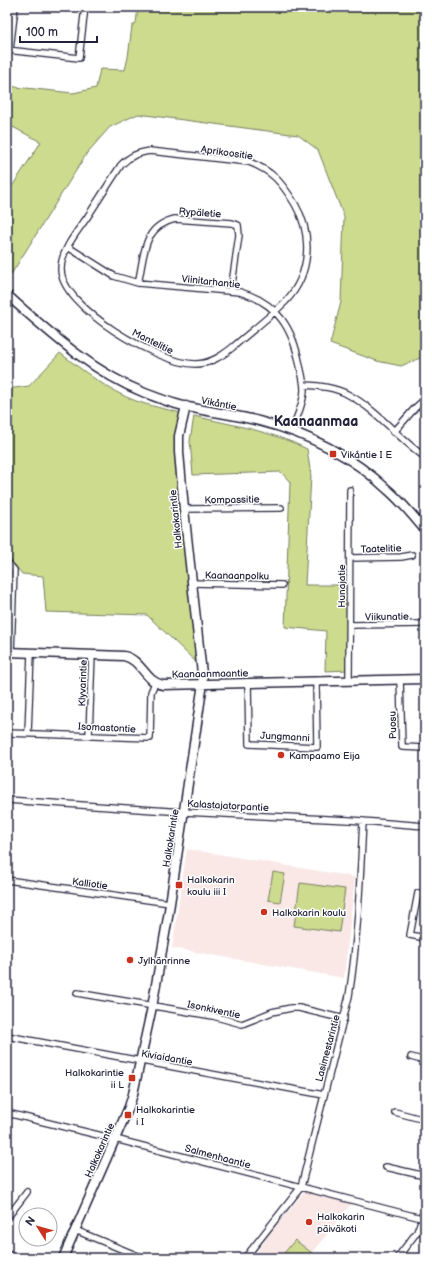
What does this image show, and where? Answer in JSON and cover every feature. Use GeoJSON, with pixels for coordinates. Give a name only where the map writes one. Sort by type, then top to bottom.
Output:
{"type":"FeatureCollection","features":[{"type":"Feature","properties":{"kind":"street"},"geometry":{"type":"LineString","coordinates":[[15,7],[8,50],[79,58],[85,7]]}},
{"type":"Feature","properties":{"kind":"street","name":"Aprikoositie"},"geometry":{"type":"LineString","coordinates":[[68,247],[121,165],[129,157],[138,153],[150,151],[249,162],[270,172],[281,182],[301,215],[308,244],[303,272],[295,289],[286,301],[274,311]]}},
{"type":"Feature","properties":{"kind":"street","name":"Rypäletie"},"geometry":{"type":"LineString","coordinates":[[138,283],[146,242],[156,227],[169,220],[175,219],[232,223],[238,225],[239,235],[231,291]]}},
{"type":"Feature","properties":{"kind":"street","name":"Viinitarhantie"},"geometry":{"type":"LineString","coordinates":[[68,247],[114,276],[138,283],[240,292],[259,299],[274,311],[287,327],[293,338],[299,358],[304,385],[303,396],[292,431]]}},
{"type":"Feature","properties":{"kind":"street","name":"Mantelitie"},"geometry":{"type":"LineString","coordinates":[[68,247],[62,259],[60,271],[65,285],[76,300],[111,329],[140,346],[175,361],[196,364],[216,359],[228,351],[274,311]]}},
{"type":"Feature","properties":{"kind":"street","name":"Vikåntie"},"geometry":{"type":"LineString","coordinates":[[7,295],[76,353],[106,374],[143,392],[186,406],[257,420],[292,431],[335,451],[365,471],[398,499],[425,530]]}},
{"type":"Feature","properties":{"kind":"street"},"geometry":{"type":"LineString","coordinates":[[304,385],[328,387],[348,395],[362,403],[425,457]]}},
{"type":"Feature","properties":{"kind":"street"},"geometry":{"type":"LineString","coordinates":[[394,432],[425,399]]}},
{"type":"Feature","properties":{"kind":"street","name":"Halkokarintie"},"geometry":{"type":"LineString","coordinates":[[63,1258],[129,1107],[141,1061],[170,903],[203,683],[184,509],[179,443],[186,406]]}},
{"type":"Feature","properties":{"kind":"street","name":"Hunajatie"},"geometry":{"type":"LineString","coordinates":[[350,490],[350,681]]}},
{"type":"Feature","properties":{"kind":"street","name":"Kompassitie"},"geometry":{"type":"LineString","coordinates":[[184,509],[281,508]]}},
{"type":"Feature","properties":{"kind":"street","name":"Taatelitie"},"geometry":{"type":"LineString","coordinates":[[350,558],[401,557],[412,555]]}},
{"type":"Feature","properties":{"kind":"street"},"geometry":{"type":"LineString","coordinates":[[7,562],[14,570],[9,652],[124,656],[136,662],[155,683]]}},
{"type":"Feature","properties":{"kind":"street","name":"Kaanaanpolku"},"geometry":{"type":"LineString","coordinates":[[192,583],[282,585]]}},
{"type":"Feature","properties":{"kind":"street","name":"Viikunatie"},"geometry":{"type":"LineString","coordinates":[[350,625],[425,624]]}},
{"type":"Feature","properties":{"kind":"street"},"geometry":{"type":"LineString","coordinates":[[28,733],[31,653]]}},
{"type":"Feature","properties":{"kind":"street","name":"Klyvarintie"},"geometry":{"type":"LineString","coordinates":[[89,736],[92,654]]}},
{"type":"Feature","properties":{"kind":"street","name":"Puosu"},"geometry":{"type":"LineString","coordinates":[[400,679],[402,747],[425,748]]}},
{"type":"Feature","properties":{"kind":"street","name":"Kaanaanmaantie"},"geometry":{"type":"LineString","coordinates":[[155,683],[164,685],[425,679]]}},
{"type":"Feature","properties":{"kind":"street","name":"Jungmanni"},"geometry":{"type":"LineString","coordinates":[[248,682],[249,744],[317,747],[316,682]]}},
{"type":"Feature","properties":{"kind":"street","name":"Isomastontie"},"geometry":{"type":"LineString","coordinates":[[7,732],[150,738],[151,692],[155,683]]}},
{"type":"Feature","properties":{"kind":"street","name":"Kalastajatorpantie"},"geometry":{"type":"LineString","coordinates":[[7,800],[425,826]]}},
{"type":"Feature","properties":{"kind":"street","name":"Lasimestarintie"},"geometry":{"type":"LineString","coordinates":[[245,1258],[301,1187],[350,996],[353,973],[363,821]]}},
{"type":"Feature","properties":{"kind":"street","name":"Kalliotie"},"geometry":{"type":"LineString","coordinates":[[7,880],[170,903]]}},
{"type":"Feature","properties":{"kind":"street"},"geometry":{"type":"LineString","coordinates":[[418,893],[410,935],[425,938]]}},
{"type":"Feature","properties":{"kind":"street","name":"Isonkiventie"},"geometry":{"type":"LineString","coordinates":[[77,993],[152,1007],[213,1016],[242,1024],[272,1012],[291,1008],[299,1008],[344,1019]]}},
{"type":"Feature","properties":{"kind":"street","name":"Kiviaidantie"},"geometry":{"type":"LineString","coordinates":[[7,1036],[324,1095]]}},
{"type":"Feature","properties":{"kind":"street"},"geometry":{"type":"LineString","coordinates":[[411,1057],[425,1061]]}},
{"type":"Feature","properties":{"kind":"street"},"geometry":{"type":"LineString","coordinates":[[395,1112],[425,1120]]}},
{"type":"Feature","properties":{"kind":"street","name":"Salmenhaantie"},"geometry":{"type":"LineString","coordinates":[[7,1113],[424,1218]]}},
{"type":"Feature","properties":{"kind":"street"},"geometry":{"type":"LineString","coordinates":[[386,1167],[425,1176]]}},
{"type":"Feature","properties":{"kind":"street"},"geometry":{"type":"LineString","coordinates":[[7,1218],[27,1192]]}},
{"type":"Feature","properties":{"kind":"street"},"geometry":{"type":"LineString","coordinates":[[397,1258],[417,1232],[424,1218],[425,1206]]}},
{"type":"Feature","properties":{"kind":"street"},"geometry":{"type":"LineString","coordinates":[[75,1230],[143,1258]]}},
{"type":"Feature","properties":{"kind":"shaded area","name":"Halkokarin koulu"},"geometry":{"type":"Polygon","coordinates":[[[187,849],[355,877],[344,978],[172,948],[187,849]]]}},
{"type":"Feature","properties":{"kind":"shaded area","name":"Halkokarin päiväkoti"},"geometry":{"type":"Polygon","coordinates":[[[305,1191],[352,1203],[308,1258],[248,1258],[252,1253],[255,1255],[270,1233],[305,1191]]]}},
{"type":"Feature","properties":{"kind":"green space"},"geometry":{"type":"Polygon","coordinates":[[[138,7],[425,7],[425,356],[401,366],[377,361],[330,344],[341,302],[344,217],[318,150],[298,135],[138,114],[110,127],[87,153],[7,281],[7,194],[41,142],[7,124],[7,86],[73,93],[96,88],[100,69],[125,70],[132,26],[136,23],[138,7]]]}},
{"type":"Feature","properties":{"kind":"green space"},"geometry":{"type":"Polygon","coordinates":[[[60,353],[96,380],[125,397],[181,413],[175,435],[199,665],[147,615],[46,612],[43,576],[22,574],[7,556],[7,389],[29,386],[60,353]]]}},
{"type":"Feature","properties":{"kind":"green space"},"geometry":{"type":"Polygon","coordinates":[[[194,416],[266,433],[307,449],[311,476],[305,585],[346,585],[348,670],[325,671],[326,631],[285,627],[290,482],[281,472],[193,475],[190,441],[194,416]]]}},
{"type":"Feature","properties":{"kind":"green space"},"geometry":{"type":"Polygon","coordinates":[[[273,872],[285,874],[280,902],[268,900],[273,872]]]}},
{"type":"Feature","properties":{"kind":"green space"},"geometry":{"type":"Polygon","coordinates":[[[300,883],[345,889],[339,932],[294,926],[300,883]]]}},
{"type":"Feature","properties":{"kind":"green space"},"geometry":{"type":"Polygon","coordinates":[[[295,1240],[312,1253],[308,1258],[280,1258],[295,1240]]]}},
{"type":"Feature","properties":{"kind":"place","name":"Vikåntie I E"},"geometry":{"type":"Point","coordinates":[333,454]}},
{"type":"Feature","properties":{"kind":"place","name":"Kampaamo Eija"},"geometry":{"type":"Point","coordinates":[281,755]}},
{"type":"Feature","properties":{"kind":"place","name":"Halkokarin koulu iii I"},"geometry":{"type":"Point","coordinates":[179,885]}},
{"type":"Feature","properties":{"kind":"place","name":"Halkokarin koulu"},"geometry":{"type":"Point","coordinates":[264,912]}},
{"type":"Feature","properties":{"kind":"place","name":"Jylhänrinne"},"geometry":{"type":"Point","coordinates":[130,960]}},
{"type":"Feature","properties":{"kind":"place","name":"Halkokarintie ii L"},"geometry":{"type":"Point","coordinates":[132,1078]}},
{"type":"Feature","properties":{"kind":"place","name":"Halkokarintie i I"},"geometry":{"type":"Point","coordinates":[128,1115]}},
{"type":"Feature","properties":{"kind":"place","name":"Halkokarin päiväkoti"},"geometry":{"type":"Point","coordinates":[309,1222]}},
{"type":"Feature","properties":{"kind":"district","name":"Kaanaanmaa"},"geometry":{"type":"Point","coordinates":[316,421]}}]}
